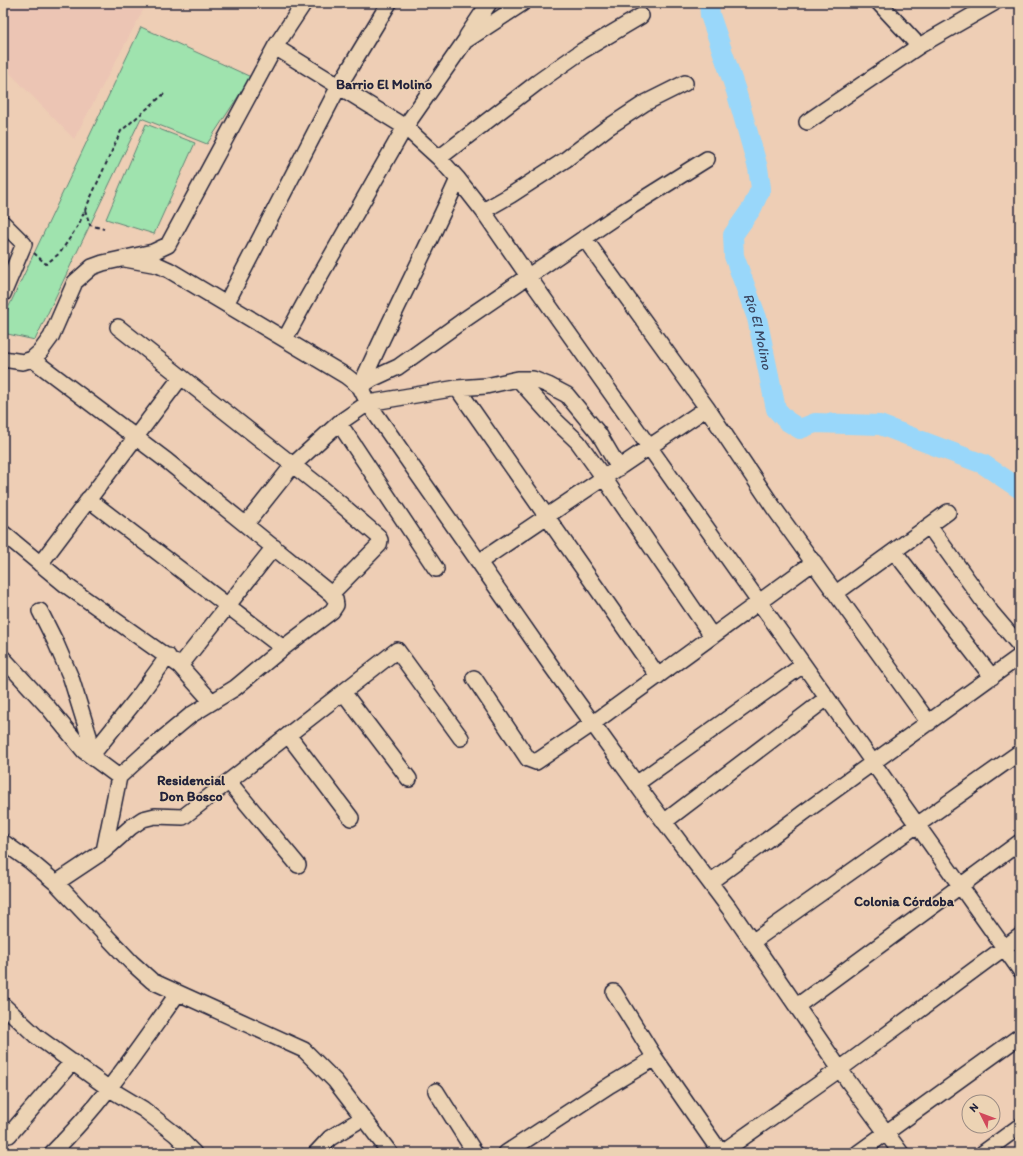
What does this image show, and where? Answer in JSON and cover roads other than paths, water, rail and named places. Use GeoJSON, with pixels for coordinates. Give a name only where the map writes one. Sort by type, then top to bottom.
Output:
{"type":"FeatureCollection","features":[{"type":"Feature","properties":{"kind":"street"},"geometry":{"type":"LineString","coordinates":[[3,359],[23,362],[32,359],[40,352],[51,337],[73,286],[82,275],[92,267],[103,263],[153,252],[168,245],[275,47],[304,3]]}},
{"type":"Feature","properties":{"kind":"street"},"geometry":{"type":"LineString","coordinates":[[226,304],[339,86],[390,3]]}},
{"type":"Feature","properties":{"kind":"street"},"geometry":{"type":"LineString","coordinates":[[285,339],[405,126],[465,41],[489,3]]}},
{"type":"Feature","properties":{"kind":"street"},"geometry":{"type":"LineString","coordinates":[[465,41],[524,3]]}},
{"type":"Feature","properties":{"kind":"street"},"geometry":{"type":"LineString","coordinates":[[879,3],[919,46]]}},
{"type":"Feature","properties":{"kind":"street"},"geometry":{"type":"LineString","coordinates":[[807,122],[919,46],[994,3]]}},
{"type":"Feature","properties":{"kind":"street"},"geometry":{"type":"LineString","coordinates":[[439,158],[538,82],[582,51],[641,16]]}},
{"type":"Feature","properties":{"kind":"street"},"geometry":{"type":"LineString","coordinates":[[275,47],[405,126],[439,158],[458,179],[483,211],[1020,970]]}},
{"type":"Feature","properties":{"kind":"street"},"geometry":{"type":"LineString","coordinates":[[483,211],[565,160],[607,128],[645,103],[685,83]]}},
{"type":"Feature","properties":{"kind":"street"},"geometry":{"type":"LineString","coordinates":[[360,387],[372,379],[398,367],[624,211],[707,159]]}},
{"type":"Feature","properties":{"kind":"street"},"geometry":{"type":"LineString","coordinates":[[360,387],[385,331],[431,241],[458,179]]}},
{"type":"Feature","properties":{"kind":"street"},"geometry":{"type":"LineString","coordinates":[[3,223],[24,244],[3,294]]}},
{"type":"Feature","properties":{"kind":"street"},"geometry":{"type":"LineString","coordinates":[[584,238],[707,408],[774,508],[929,723]]}},
{"type":"Feature","properties":{"kind":"street"},"geometry":{"type":"LineString","coordinates":[[125,259],[158,265],[169,270],[346,376],[360,387],[368,404],[552,668],[664,822],[710,882],[840,1069],[901,1153]]}},
{"type":"Feature","properties":{"kind":"street"},"geometry":{"type":"LineString","coordinates":[[118,327],[293,465],[378,536],[380,540],[379,545],[331,594]]}},
{"type":"Feature","properties":{"kind":"street"},"geometry":{"type":"LineString","coordinates":[[32,359],[137,437],[246,524],[331,594],[335,599],[336,605],[332,611],[283,648],[235,688],[191,716],[144,754],[119,777],[104,851]]}},
{"type":"Feature","properties":{"kind":"street"},"geometry":{"type":"LineString","coordinates":[[40,564],[181,377]]}},
{"type":"Feature","properties":{"kind":"street"},"geometry":{"type":"LineString","coordinates":[[246,524],[293,465],[339,424],[368,404],[456,388],[486,386],[518,379],[534,379],[567,395],[599,434],[619,468]]}},
{"type":"Feature","properties":{"kind":"street"},"geometry":{"type":"LineString","coordinates":[[518,379],[554,420],[578,442],[712,636]]}},
{"type":"Feature","properties":{"kind":"street"},"geometry":{"type":"LineString","coordinates":[[456,388],[658,676]]}},
{"type":"Feature","properties":{"kind":"street"},"geometry":{"type":"LineString","coordinates":[[479,562],[707,408]]}},
{"type":"Feature","properties":{"kind":"street"},"geometry":{"type":"LineString","coordinates":[[339,424],[436,568]]}},
{"type":"Feature","properties":{"kind":"street"},"geometry":{"type":"LineString","coordinates":[[88,499],[283,648]]}},
{"type":"Feature","properties":{"kind":"street"},"geometry":{"type":"LineString","coordinates":[[836,593],[948,512]]}},
{"type":"Feature","properties":{"kind":"street"},"geometry":{"type":"LineString","coordinates":[[928,526],[991,612],[1020,646]]}},
{"type":"Feature","properties":{"kind":"street"},"geometry":{"type":"LineString","coordinates":[[3,532],[67,586],[168,656],[180,666],[212,702]]}},
{"type":"Feature","properties":{"kind":"street"},"geometry":{"type":"LineString","coordinates":[[180,666],[274,547]]}},
{"type":"Feature","properties":{"kind":"street"},"geometry":{"type":"LineString","coordinates":[[894,551],[992,677]]}},
{"type":"Feature","properties":{"kind":"street"},"geometry":{"type":"LineString","coordinates":[[474,678],[522,751],[528,759],[536,762],[592,724],[814,562]]}},
{"type":"Feature","properties":{"kind":"street"},"geometry":{"type":"LineString","coordinates":[[40,610],[55,640],[71,678],[89,736],[88,753]]}},
{"type":"Feature","properties":{"kind":"street"},"geometry":{"type":"LineString","coordinates":[[56,883],[104,851],[131,827],[143,819],[155,816],[183,817],[396,650],[461,738]]}},
{"type":"Feature","properties":{"kind":"street"},"geometry":{"type":"LineString","coordinates":[[88,753],[136,700],[168,656]]}},
{"type":"Feature","properties":{"kind":"street"},"geometry":{"type":"LineString","coordinates":[[710,882],[1020,656]]}},
{"type":"Feature","properties":{"kind":"street"},"geometry":{"type":"LineString","coordinates":[[3,658],[88,753],[119,777]]}},
{"type":"Feature","properties":{"kind":"street"},"geometry":{"type":"LineString","coordinates":[[636,784],[803,665]]}},
{"type":"Feature","properties":{"kind":"street"},"geometry":{"type":"LineString","coordinates":[[343,692],[410,779]]}},
{"type":"Feature","properties":{"kind":"street"},"geometry":{"type":"LineString","coordinates":[[664,822],[827,698]]}},
{"type":"Feature","properties":{"kind":"street"},"geometry":{"type":"LineString","coordinates":[[288,735],[351,818]]}},
{"type":"Feature","properties":{"kind":"street"},"geometry":{"type":"LineString","coordinates":[[752,942],[1020,752]]}},
{"type":"Feature","properties":{"kind":"street"},"geometry":{"type":"LineString","coordinates":[[229,782],[298,865]]}},
{"type":"Feature","properties":{"kind":"street"},"geometry":{"type":"LineString","coordinates":[[3,842],[31,862],[56,883],[132,962],[152,980],[304,1050],[334,1081],[390,1153]]}},
{"type":"Feature","properties":{"kind":"street"},"geometry":{"type":"LineString","coordinates":[[797,1006],[1020,842]]}},
{"type":"Feature","properties":{"kind":"street"},"geometry":{"type":"LineString","coordinates":[[614,992],[655,1058],[721,1153],[840,1069],[1020,936]]}},
{"type":"Feature","properties":{"kind":"street"},"geometry":{"type":"LineString","coordinates":[[52,1153],[120,1075],[178,992]]}},
{"type":"Feature","properties":{"kind":"street"},"geometry":{"type":"LineString","coordinates":[[3,1005],[36,1036],[108,1088],[143,1109],[175,1134],[194,1153]]}},
{"type":"Feature","properties":{"kind":"street"},"geometry":{"type":"LineString","coordinates":[[858,1153],[1020,1036]]}},
{"type":"Feature","properties":{"kind":"street"},"geometry":{"type":"LineString","coordinates":[[506,1153],[610,1084],[655,1058]]}},
{"type":"Feature","properties":{"kind":"street"},"geometry":{"type":"LineString","coordinates":[[3,1134],[9,1134],[72,1062]]}},
{"type":"Feature","properties":{"kind":"street"},"geometry":{"type":"LineString","coordinates":[[436,1091],[475,1153]]}},
{"type":"Feature","properties":{"kind":"street"},"geometry":{"type":"LineString","coordinates":[[316,1153],[330,1138],[363,1118]]}},
{"type":"Feature","properties":{"kind":"street"},"geometry":{"type":"LineString","coordinates":[[984,1153],[1020,1126]]}},
{"type":"Feature","properties":{"kind":"waterway","name":"Río El Molino"},"geometry":{"type":"LineString","coordinates":[[709,3],[710,15],[736,91],[758,168],[761,188],[752,208],[733,235],[734,256],[757,318],[776,409],[787,421],[800,429],[815,423],[880,425],[983,464],[1020,489]]}},
{"type":"Feature","properties":{"kind":"district","name":"Barrio El Molino"},"geometry":{"type":"Point","coordinates":[384,84]}},
{"type":"Feature","properties":{"kind":"district","name":"Residencial Don Bosco"},"geometry":{"type":"Point","coordinates":[191,788]}},
{"type":"Feature","properties":{"kind":"district","name":"Colonia Córdoba"},"geometry":{"type":"Point","coordinates":[904,901]}}]}
